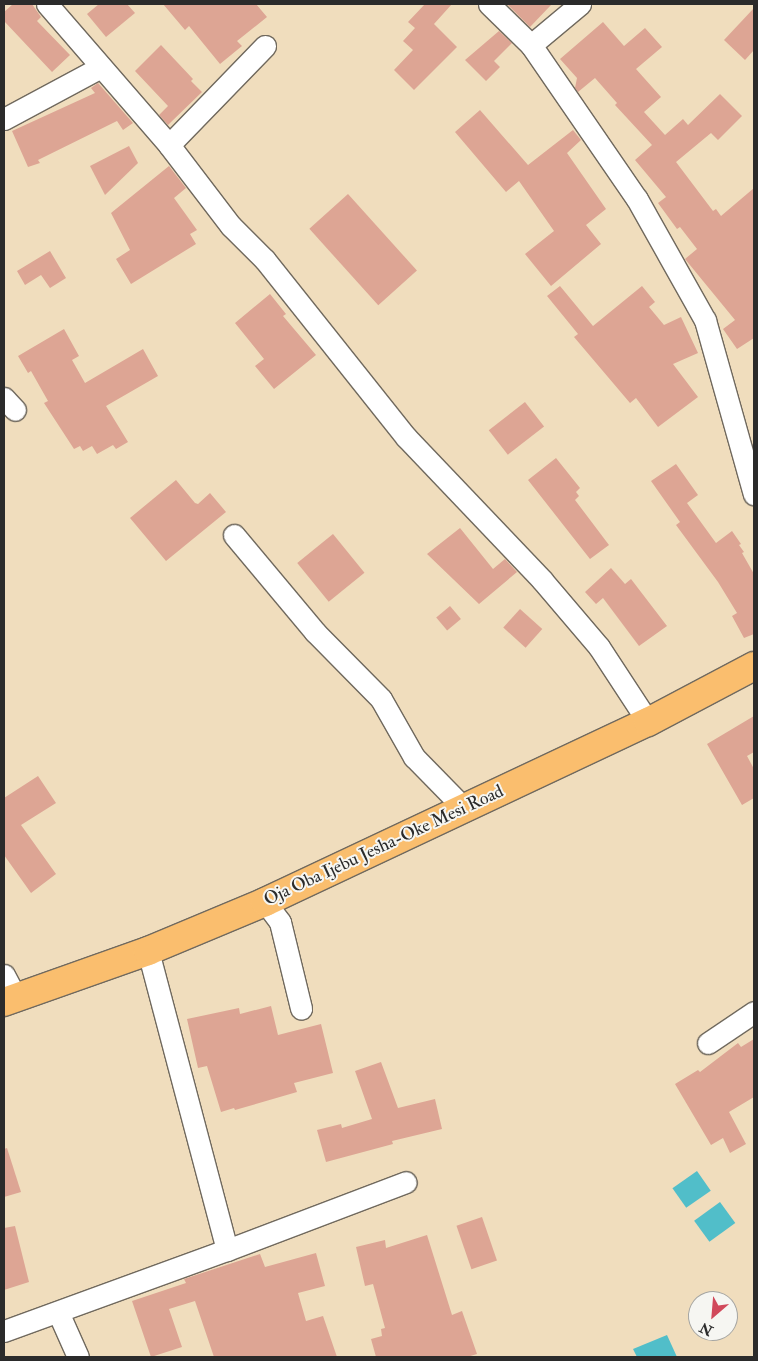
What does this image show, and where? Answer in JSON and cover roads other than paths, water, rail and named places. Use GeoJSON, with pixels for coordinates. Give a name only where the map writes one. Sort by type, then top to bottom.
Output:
{"type":"FeatureCollection","features":[{"type":"Feature","properties":{"kind":"main road","name":"Oja Oba Ijebu Jesha-Oke Mesi Road"},"geometry":{"type":"LineString","coordinates":[[8,992],[148,951],[265,902],[648,722],[754,666]]}},
{"type":"Feature","properties":{"kind":"street"},"geometry":{"type":"LineString","coordinates":[[47,4],[169,145],[231,226],[271,268],[406,437],[542,580],[599,647],[648,722]]}},
{"type":"Feature","properties":{"kind":"street"},"geometry":{"type":"LineString","coordinates":[[489,4],[531,45],[637,199],[705,320],[754,494]]}},
{"type":"Feature","properties":{"kind":"street"},"geometry":{"type":"LineString","coordinates":[[531,45],[580,4]]}},
{"type":"Feature","properties":{"kind":"street"},"geometry":{"type":"LineString","coordinates":[[169,145],[265,46]]}},
{"type":"Feature","properties":{"kind":"street"},"geometry":{"type":"LineString","coordinates":[[4,118],[101,67]]}},
{"type":"Feature","properties":{"kind":"street"},"geometry":{"type":"LineString","coordinates":[[234,535],[315,632],[381,699],[414,756],[464,808]]}},
{"type":"Feature","properties":{"kind":"street"},"geometry":{"type":"LineString","coordinates":[[265,902],[280,922],[301,1008]]}},
{"type":"Feature","properties":{"kind":"street"},"geometry":{"type":"LineString","coordinates":[[148,951],[226,1250]]}},
{"type":"Feature","properties":{"kind":"street"},"geometry":{"type":"LineString","coordinates":[[708,1043],[754,1012]]}},
{"type":"Feature","properties":{"kind":"street"},"geometry":{"type":"LineString","coordinates":[[4,1331],[406,1182]]}},
{"type":"Feature","properties":{"kind":"street"},"geometry":{"type":"LineString","coordinates":[[58,1312],[78,1357]]}},
{"type":"Feature","properties":{"kind":"water"},"geometry":{"type":"Polygon","coordinates":[[[697,1171],[711,1191],[686,1208],[672,1188],[697,1171]]]}},
{"type":"Feature","properties":{"kind":"water"},"geometry":{"type":"Polygon","coordinates":[[[720,1202],[735,1223],[709,1242],[694,1221],[720,1202]]]}},
{"type":"Feature","properties":{"kind":"water"},"geometry":{"type":"Polygon","coordinates":[[[667,1335],[677,1357],[637,1357],[633,1349],[667,1335]]]}}]}
